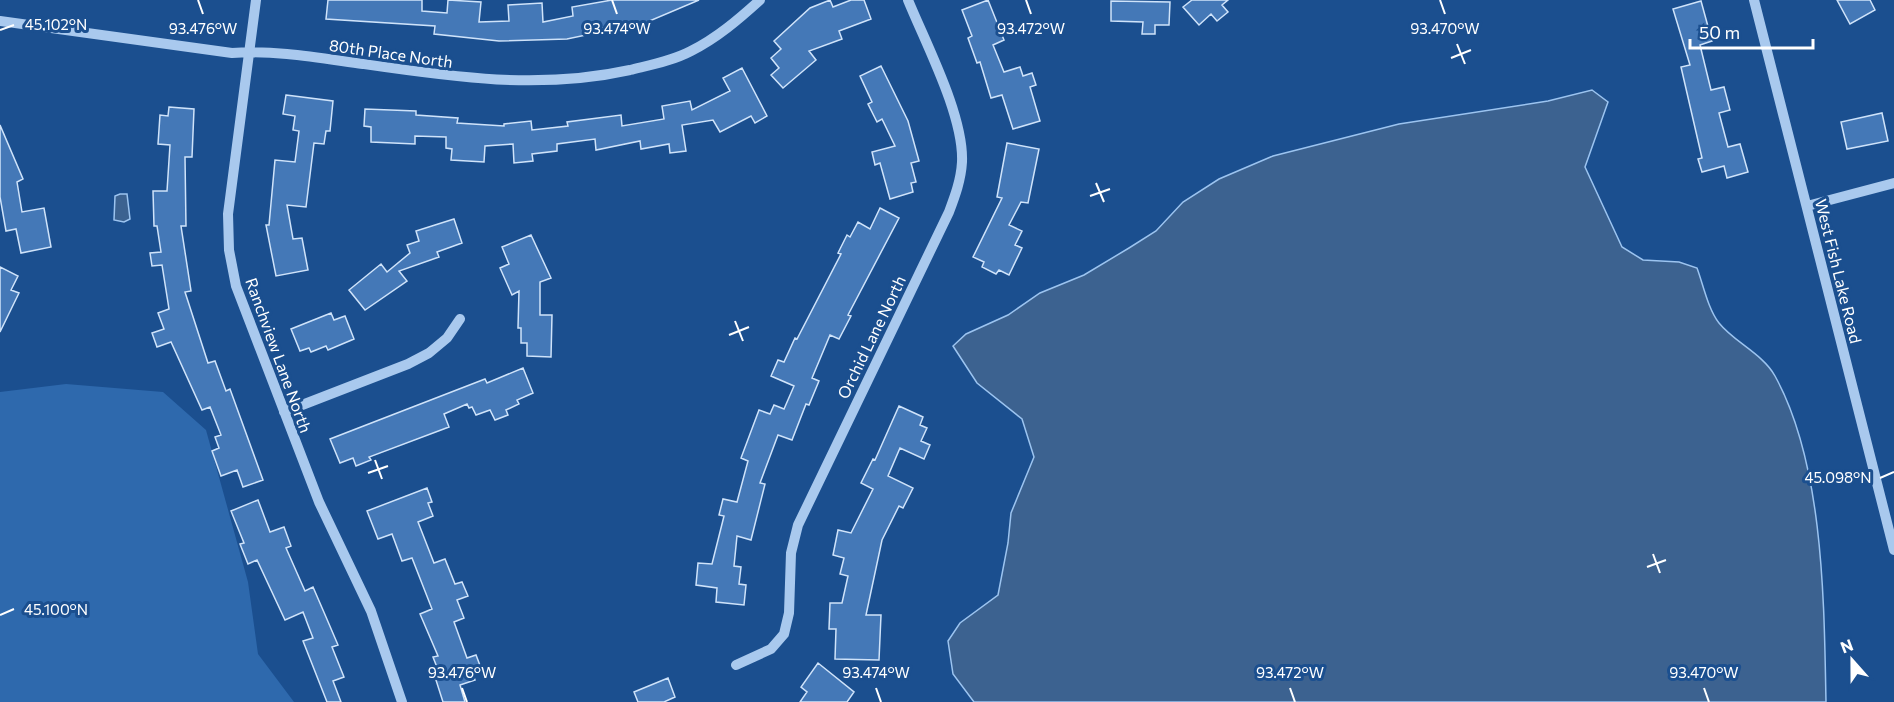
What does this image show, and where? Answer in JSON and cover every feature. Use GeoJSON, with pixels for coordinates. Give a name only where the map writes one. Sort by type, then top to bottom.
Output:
{"type":"FeatureCollection","features":[{"type":"Feature","properties":{"kind":"street","name":"Ranchview Lane North"},"geometry":{"type":"LineString","coordinates":[[256,0],[231,177],[229,250],[236,286],[319,502],[371,611],[402,702]]}},
{"type":"Feature","properties":{"kind":"street","name":"80th Place North"},"geometry":{"type":"LineString","coordinates":[[0,21],[232,53],[266,51],[461,78],[555,80],[609,75],[653,65],[689,52],[721,33],[760,0]]}},
{"type":"Feature","properties":{"kind":"street","name":"Orchid Lane North"},"geometry":{"type":"LineString","coordinates":[[736,665],[771,649],[784,634],[789,613],[791,553],[798,525],[949,212],[958,187],[962,161],[951,106],[909,0]]}},
{"type":"Feature","properties":{"kind":"street","name":"West Fish Lake Road"},"geometry":{"type":"LineString","coordinates":[[1754,0],[1894,550]]}},
{"type":"Feature","properties":{"kind":"street"},"geometry":{"type":"LineString","coordinates":[[1807,206],[1894,183]]}},
{"type":"Feature","properties":{"kind":"street"},"geometry":{"type":"LineString","coordinates":[[284,412],[408,364],[429,353],[447,338],[460,319]]}},
{"type":"Feature","properties":{"kind":"shaded area"},"geometry":{"type":"Polygon","coordinates":[[[1592,90],[1608,102],[1585,167],[1622,247],[1643,260],[1679,262],[1697,268],[1715,317],[1725,330],[1770,368],[1791,411],[1803,450],[1818,535],[1822,578],[1826,702],[974,702],[953,674],[948,641],[960,623],[998,595],[1011,513],[1034,457],[1022,419],[977,383],[953,346],[966,334],[1008,315],[1040,293],[1084,275],[1129,248],[1156,231],[1183,202],[1219,179],[1273,156],[1399,124],[1548,101],[1592,90]]]}},
{"type":"Feature","properties":{"kind":"shaded area"},"geometry":{"type":"Polygon","coordinates":[[[127,194],[130,219],[124,222],[114,220],[115,196],[127,194]]]}},
{"type":"Feature","properties":{"kind":"shaded area"},"geometry":{"type":"Polygon","coordinates":[[[66,384],[163,392],[206,430],[248,582],[258,654],[294,702],[0,702],[0,392],[66,384]]]}},
{"type":"Feature","properties":{"kind":"building"},"geometry":{"type":"Polygon","coordinates":[[[328,0],[422,0],[422,11],[447,13],[448,0],[481,2],[479,22],[509,21],[508,5],[542,3],[543,22],[573,16],[572,7],[612,0],[699,0],[633,28],[631,23],[590,30],[591,34],[567,39],[499,41],[434,34],[435,26],[326,19],[328,0]]]}},
{"type":"Feature","properties":{"kind":"building"},"geometry":{"type":"Polygon","coordinates":[[[830,0],[833,7],[851,0],[864,0],[871,19],[839,31],[842,39],[809,51],[816,60],[783,88],[771,75],[779,68],[771,58],[781,49],[774,41],[810,8],[830,0]]]}},
{"type":"Feature","properties":{"kind":"building"},"geometry":{"type":"Polygon","coordinates":[[[988,0],[1004,40],[993,45],[1004,72],[1020,67],[1023,76],[1032,73],[1036,85],[1030,87],[1040,121],[1013,129],[1002,95],[991,98],[980,62],[977,63],[968,38],[972,36],[962,10],[988,0]]]}},
{"type":"Feature","properties":{"kind":"building"},"geometry":{"type":"Polygon","coordinates":[[[1192,0],[1228,0],[1222,5],[1228,12],[1217,21],[1211,14],[1199,25],[1183,7],[1192,0]]]}},
{"type":"Feature","properties":{"kind":"building"},"geometry":{"type":"Polygon","coordinates":[[[1837,0],[1870,0],[1875,10],[1850,24],[1837,0]]]}},
{"type":"Feature","properties":{"kind":"building"},"geometry":{"type":"Polygon","coordinates":[[[1111,1],[1170,2],[1169,25],[1155,25],[1155,34],[1142,34],[1143,22],[1111,21],[1111,1]]]}},
{"type":"Feature","properties":{"kind":"building"},"geometry":{"type":"Polygon","coordinates":[[[1701,1],[1712,41],[1700,45],[1711,90],[1724,87],[1730,110],[1719,113],[1728,147],[1740,144],[1748,172],[1727,178],[1724,166],[1702,172],[1698,159],[1702,158],[1681,67],[1690,65],[1673,9],[1701,1]]]}},
{"type":"Feature","properties":{"kind":"building"},"geometry":{"type":"Polygon","coordinates":[[[881,66],[908,121],[919,161],[911,163],[916,182],[911,183],[913,192],[890,199],[880,163],[875,165],[872,152],[895,146],[882,119],[877,122],[868,104],[872,102],[860,76],[881,66]]]}},
{"type":"Feature","properties":{"kind":"building"},"geometry":{"type":"Polygon","coordinates":[[[742,68],[767,116],[755,123],[751,116],[720,132],[713,120],[682,125],[686,151],[670,153],[669,144],[641,149],[640,141],[596,150],[595,139],[557,144],[557,151],[532,154],[533,161],[514,163],[513,144],[485,146],[484,162],[451,160],[452,149],[446,148],[446,137],[415,136],[415,144],[371,142],[371,127],[364,126],[365,109],[416,111],[416,115],[458,118],[457,123],[504,126],[504,124],[531,121],[532,130],[568,126],[567,122],[621,115],[622,126],[664,119],[662,106],[690,101],[692,110],[730,91],[723,78],[742,68]]]}},
{"type":"Feature","properties":{"kind":"building"},"geometry":{"type":"Polygon","coordinates":[[[286,95],[333,101],[330,131],[326,131],[324,144],[314,143],[306,207],[287,205],[293,239],[302,238],[308,270],[276,276],[266,225],[269,225],[275,160],[295,162],[299,131],[293,130],[295,116],[283,114],[286,95]]]}},
{"type":"Feature","properties":{"kind":"building"},"geometry":{"type":"Polygon","coordinates":[[[169,107],[194,109],[192,157],[185,157],[186,226],[181,226],[191,291],[185,292],[208,363],[215,361],[226,391],[230,389],[263,480],[243,487],[237,470],[221,476],[212,451],[219,448],[215,437],[221,435],[210,407],[202,410],[171,342],[157,347],[152,333],[164,329],[158,313],[169,309],[162,265],[152,266],[150,253],[161,252],[157,226],[154,226],[153,191],[167,191],[170,145],[158,144],[160,115],[168,116],[169,107]]]}},
{"type":"Feature","properties":{"kind":"building"},"geometry":{"type":"Polygon","coordinates":[[[1882,113],[1888,141],[1847,149],[1841,122],[1882,113]]]}},
{"type":"Feature","properties":{"kind":"building"},"geometry":{"type":"Polygon","coordinates":[[[0,125],[23,179],[17,182],[22,212],[44,208],[51,247],[21,253],[16,229],[6,231],[0,197],[0,125]]]}},
{"type":"Feature","properties":{"kind":"building"},"geometry":{"type":"Polygon","coordinates":[[[1007,143],[1039,149],[1028,203],[1021,202],[1009,225],[1022,231],[1015,245],[1022,248],[1009,275],[999,270],[996,274],[982,267],[984,262],[973,257],[1002,198],[997,197],[1007,143]]]}},
{"type":"Feature","properties":{"kind":"building"},"geometry":{"type":"Polygon","coordinates":[[[880,208],[899,218],[848,315],[851,316],[839,339],[830,335],[812,378],[819,381],[809,405],[806,404],[792,440],[778,435],[760,483],[765,484],[751,540],[737,536],[734,566],[741,567],[739,584],[746,585],[744,605],[716,602],[717,588],[696,585],[698,563],[712,564],[724,516],[719,515],[723,499],[737,502],[748,461],[741,458],[759,410],[770,414],[774,405],[784,409],[794,386],[771,376],[778,360],[784,362],[795,338],[797,339],[841,254],[838,253],[847,235],[850,237],[858,222],[870,229],[880,208]]]}},
{"type":"Feature","properties":{"kind":"building"},"geometry":{"type":"Polygon","coordinates":[[[454,219],[462,243],[437,252],[439,257],[399,271],[407,281],[365,310],[349,290],[381,264],[387,272],[410,253],[407,245],[419,241],[416,231],[454,219]]]}},
{"type":"Feature","properties":{"kind":"building"},"geometry":{"type":"Polygon","coordinates":[[[531,235],[551,278],[540,282],[540,315],[552,315],[551,357],[527,356],[527,343],[521,343],[521,328],[518,328],[519,291],[512,295],[500,268],[509,264],[502,247],[531,235]]]}},
{"type":"Feature","properties":{"kind":"building"},"geometry":{"type":"Polygon","coordinates":[[[0,267],[18,276],[11,290],[19,293],[0,332],[0,267]]]}},
{"type":"Feature","properties":{"kind":"building"},"geometry":{"type":"Polygon","coordinates":[[[331,313],[334,320],[345,316],[354,339],[328,350],[326,346],[311,352],[309,348],[300,351],[291,329],[331,313]]]}},
{"type":"Feature","properties":{"kind":"building"},"geometry":{"type":"Polygon","coordinates":[[[523,368],[533,393],[517,400],[519,404],[506,410],[508,415],[495,420],[490,410],[476,415],[472,407],[469,408],[467,404],[444,414],[449,427],[369,457],[371,460],[356,466],[353,458],[340,463],[330,439],[485,379],[487,383],[523,368]]]}},
{"type":"Feature","properties":{"kind":"building"},"geometry":{"type":"Polygon","coordinates":[[[899,406],[923,417],[920,425],[927,428],[921,441],[930,445],[924,459],[900,448],[888,476],[913,488],[903,508],[899,506],[882,540],[866,615],[881,615],[879,660],[835,659],[836,629],[829,629],[830,603],[842,603],[848,576],[840,574],[844,558],[833,555],[838,530],[851,533],[873,489],[861,483],[873,459],[875,460],[899,406]]]}},
{"type":"Feature","properties":{"kind":"building"},"geometry":{"type":"Polygon","coordinates":[[[427,488],[432,502],[428,503],[433,516],[418,522],[434,563],[445,559],[455,584],[462,582],[468,596],[457,600],[464,618],[454,622],[467,658],[476,655],[481,668],[472,671],[475,680],[460,685],[465,702],[443,702],[435,677],[440,675],[433,657],[438,656],[420,614],[432,609],[412,558],[402,561],[392,534],[378,539],[367,511],[427,488]]]}},
{"type":"Feature","properties":{"kind":"building"},"geometry":{"type":"Polygon","coordinates":[[[258,500],[270,532],[284,527],[291,546],[286,548],[305,591],[313,587],[338,645],[332,647],[344,677],[333,681],[341,702],[327,702],[303,641],[313,638],[303,612],[285,620],[257,560],[248,564],[240,544],[244,543],[231,511],[258,500]]]}},
{"type":"Feature","properties":{"kind":"building"},"geometry":{"type":"Polygon","coordinates":[[[818,663],[854,692],[847,702],[800,702],[807,692],[801,687],[818,663]]]}},
{"type":"Feature","properties":{"kind":"building"},"geometry":{"type":"Polygon","coordinates":[[[668,678],[675,697],[664,702],[638,702],[634,692],[668,678]]]}}]}
